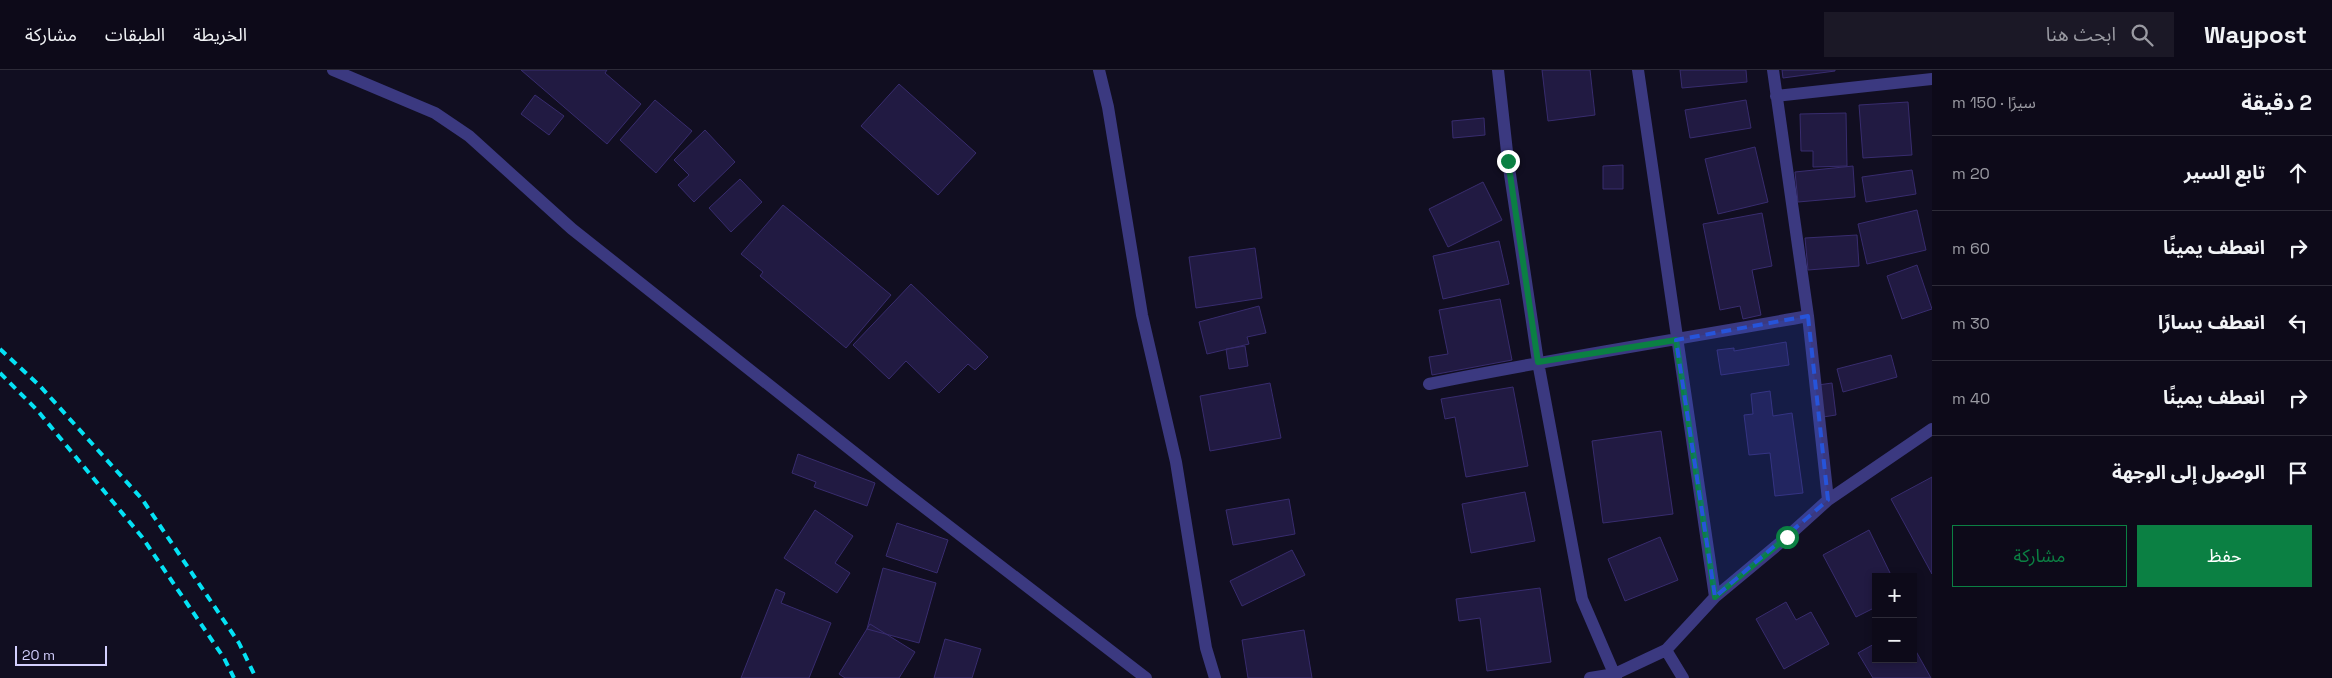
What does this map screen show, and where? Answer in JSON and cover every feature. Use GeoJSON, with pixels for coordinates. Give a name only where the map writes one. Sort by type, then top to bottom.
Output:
{"type":"FeatureCollection","features":[{"type":"Feature","properties":{"kind":"street"},"geometry":{"type":"LineString","coordinates":[[333,70],[435,113],[469,136],[580,235],[894,484],[1146,678]]}},
{"type":"Feature","properties":{"kind":"street"},"geometry":{"type":"LineString","coordinates":[[1099,70],[1108,107],[1142,315],[1176,462],[1206,648],[1215,678]]}},
{"type":"Feature","properties":{"kind":"street"},"geometry":{"type":"LineString","coordinates":[[1498,70],[1508,161],[1538,362],[1582,599],[1616,676]]}},
{"type":"Feature","properties":{"kind":"street"},"geometry":{"type":"LineString","coordinates":[[1638,70],[1715,597]]}},
{"type":"Feature","properties":{"kind":"street"},"geometry":{"type":"LineString","coordinates":[[1773,70],[1808,316],[1828,500]]}},
{"type":"Feature","properties":{"kind":"street"},"geometry":{"type":"LineString","coordinates":[[1776,96],[1932,79]]}},
{"type":"Feature","properties":{"kind":"street"},"geometry":{"type":"LineString","coordinates":[[1429,384],[1538,362],[1808,316]]}},
{"type":"Feature","properties":{"kind":"street"},"geometry":{"type":"LineString","coordinates":[[1590,678],[1616,676],[1666,650],[1715,597],[1828,500],[1932,429]]}},
{"type":"Feature","properties":{"kind":"street"},"geometry":{"type":"LineString","coordinates":[[1666,650],[1684,678]]}},
{"type":"Feature","properties":{"kind":"highlighted area"},"geometry":{"type":"Polygon","coordinates":[[[1808,316],[1828,500],[1715,597],[1676,340],[1808,316]]]}},
{"type":"Feature","properties":{"kind":"building"},"geometry":{"type":"Polygon","coordinates":[[[521,70],[607,70],[605,73],[641,104],[607,144],[521,70]]]}},
{"type":"Feature","properties":{"kind":"building"},"geometry":{"type":"Polygon","coordinates":[[[1542,70],[1590,70],[1595,115],[1548,121],[1542,70]]]}},
{"type":"Feature","properties":{"kind":"building"},"geometry":{"type":"Polygon","coordinates":[[[1680,70],[1746,70],[1747,82],[1682,88],[1680,70]]]}},
{"type":"Feature","properties":{"kind":"building"},"geometry":{"type":"Polygon","coordinates":[[[1782,70],[1835,70],[1835,71],[1783,78],[1782,70]]]}},
{"type":"Feature","properties":{"kind":"building"},"geometry":{"type":"Polygon","coordinates":[[[899,84],[976,153],[938,195],[861,126],[899,84]]]}},
{"type":"Feature","properties":{"kind":"building"},"geometry":{"type":"Polygon","coordinates":[[[535,95],[564,116],[549,135],[521,114],[535,95]]]}},
{"type":"Feature","properties":{"kind":"building"},"geometry":{"type":"Polygon","coordinates":[[[655,100],[692,131],[656,173],[620,140],[655,100]]]}},
{"type":"Feature","properties":{"kind":"building"},"geometry":{"type":"Polygon","coordinates":[[[1746,100],[1751,128],[1690,138],[1685,110],[1746,100]]]}},
{"type":"Feature","properties":{"kind":"building"},"geometry":{"type":"Polygon","coordinates":[[[1908,102],[1912,155],[1863,158],[1859,105],[1908,102]]]}},
{"type":"Feature","properties":{"kind":"building"},"geometry":{"type":"Polygon","coordinates":[[[1846,113],[1847,166],[1813,167],[1813,151],[1801,151],[1800,114],[1846,113]]]}},
{"type":"Feature","properties":{"kind":"building"},"geometry":{"type":"Polygon","coordinates":[[[1484,118],[1485,135],[1453,138],[1452,121],[1484,118]]]}},
{"type":"Feature","properties":{"kind":"building"},"geometry":{"type":"Polygon","coordinates":[[[705,130],[735,162],[694,202],[678,185],[689,175],[674,160],[705,130]]]}},
{"type":"Feature","properties":{"kind":"building"},"geometry":{"type":"Polygon","coordinates":[[[1755,147],[1768,202],[1718,214],[1705,159],[1755,147]]]}},
{"type":"Feature","properties":{"kind":"building"},"geometry":{"type":"Polygon","coordinates":[[[1623,165],[1623,189],[1603,189],[1603,166],[1623,165]]]}},
{"type":"Feature","properties":{"kind":"building"},"geometry":{"type":"Polygon","coordinates":[[[1853,166],[1855,197],[1798,202],[1795,172],[1853,166]]]}},
{"type":"Feature","properties":{"kind":"building"},"geometry":{"type":"Polygon","coordinates":[[[1912,170],[1916,194],[1866,202],[1862,177],[1912,170]]]}},
{"type":"Feature","properties":{"kind":"building"},"geometry":{"type":"Polygon","coordinates":[[[740,179],[762,202],[731,232],[709,208],[740,179]]]}},
{"type":"Feature","properties":{"kind":"building"},"geometry":{"type":"Polygon","coordinates":[[[1483,182],[1502,220],[1448,247],[1429,209],[1483,182]]]}},
{"type":"Feature","properties":{"kind":"building"},"geometry":{"type":"Polygon","coordinates":[[[783,205],[891,295],[846,348],[760,276],[763,272],[741,254],[783,205]]]}},
{"type":"Feature","properties":{"kind":"building"},"geometry":{"type":"Polygon","coordinates":[[[1917,210],[1926,250],[1867,264],[1858,224],[1917,210]]]}},
{"type":"Feature","properties":{"kind":"building"},"geometry":{"type":"Polygon","coordinates":[[[1762,213],[1772,266],[1752,270],[1761,315],[1743,319],[1740,306],[1720,310],[1703,224],[1762,213]]]}},
{"type":"Feature","properties":{"kind":"building"},"geometry":{"type":"Polygon","coordinates":[[[1857,235],[1859,266],[1808,270],[1805,238],[1857,235]]]}},
{"type":"Feature","properties":{"kind":"building"},"geometry":{"type":"Polygon","coordinates":[[[1499,241],[1509,284],[1443,299],[1433,256],[1499,241]]]}},
{"type":"Feature","properties":{"kind":"building"},"geometry":{"type":"Polygon","coordinates":[[[1255,248],[1262,298],[1196,308],[1189,257],[1255,248]]]}},
{"type":"Feature","properties":{"kind":"building"},"geometry":{"type":"Polygon","coordinates":[[[1917,265],[1932,309],[1902,319],[1887,276],[1917,265]]]}},
{"type":"Feature","properties":{"kind":"building"},"geometry":{"type":"Polygon","coordinates":[[[911,284],[988,357],[975,370],[968,364],[939,393],[906,361],[889,379],[853,345],[911,284]]]}},
{"type":"Feature","properties":{"kind":"building"},"geometry":{"type":"Polygon","coordinates":[[[1500,299],[1512,360],[1432,375],[1429,357],[1448,354],[1439,310],[1500,299]]]}},
{"type":"Feature","properties":{"kind":"building"},"geometry":{"type":"Polygon","coordinates":[[[1259,306],[1266,333],[1247,337],[1249,344],[1207,354],[1199,322],[1259,306]]]}},
{"type":"Feature","properties":{"kind":"building"},"geometry":{"type":"Polygon","coordinates":[[[1786,342],[1789,365],[1721,375],[1717,350],[1734,348],[1734,351],[1786,342]]]}},
{"type":"Feature","properties":{"kind":"building"},"geometry":{"type":"Polygon","coordinates":[[[1245,346],[1248,366],[1229,369],[1226,349],[1245,346]]]}},
{"type":"Feature","properties":{"kind":"building"},"geometry":{"type":"Polygon","coordinates":[[[1891,355],[1897,377],[1843,392],[1837,369],[1891,355]]]}},
{"type":"Feature","properties":{"kind":"building"},"geometry":{"type":"Polygon","coordinates":[[[1270,383],[1281,438],[1210,451],[1200,396],[1270,383]]]}},
{"type":"Feature","properties":{"kind":"building"},"geometry":{"type":"Polygon","coordinates":[[[1832,383],[1836,415],[1823,417],[1818,385],[1832,383]]]}},
{"type":"Feature","properties":{"kind":"building"},"geometry":{"type":"Polygon","coordinates":[[[1513,387],[1528,466],[1466,477],[1455,417],[1445,419],[1441,399],[1513,387]]]}},
{"type":"Feature","properties":{"kind":"building"},"geometry":{"type":"Polygon","coordinates":[[[1770,391],[1773,416],[1792,413],[1803,493],[1775,496],[1770,453],[1749,455],[1744,415],[1753,414],[1751,394],[1770,391]]]}},
{"type":"Feature","properties":{"kind":"building"},"geometry":{"type":"Polygon","coordinates":[[[1661,431],[1673,514],[1603,523],[1592,441],[1661,431]]]}},
{"type":"Feature","properties":{"kind":"building"},"geometry":{"type":"Polygon","coordinates":[[[798,454],[875,483],[867,506],[814,487],[816,482],[792,473],[798,454]]]}},
{"type":"Feature","properties":{"kind":"building"},"geometry":{"type":"Polygon","coordinates":[[[1932,477],[1932,574],[1891,499],[1932,477]]]}},
{"type":"Feature","properties":{"kind":"building"},"geometry":{"type":"Polygon","coordinates":[[[1525,492],[1535,541],[1471,553],[1462,504],[1525,492]]]}},
{"type":"Feature","properties":{"kind":"building"},"geometry":{"type":"Polygon","coordinates":[[[1289,499],[1295,534],[1233,545],[1226,510],[1289,499]]]}},
{"type":"Feature","properties":{"kind":"building"},"geometry":{"type":"Polygon","coordinates":[[[815,510],[853,536],[835,563],[850,573],[837,593],[784,558],[815,510]]]}},
{"type":"Feature","properties":{"kind":"building"},"geometry":{"type":"Polygon","coordinates":[[[897,523],[948,540],[937,573],[886,556],[897,523]]]}},
{"type":"Feature","properties":{"kind":"building"},"geometry":{"type":"Polygon","coordinates":[[[1869,530],[1890,573],[1872,573],[1872,609],[1856,617],[1823,555],[1869,530]]]}},
{"type":"Feature","properties":{"kind":"building"},"geometry":{"type":"Polygon","coordinates":[[[1660,537],[1678,580],[1625,601],[1608,559],[1660,537]]]}},
{"type":"Feature","properties":{"kind":"building"},"geometry":{"type":"Polygon","coordinates":[[[1292,550],[1305,575],[1242,606],[1230,581],[1292,550]]]}},
{"type":"Feature","properties":{"kind":"building"},"geometry":{"type":"Polygon","coordinates":[[[883,568],[936,583],[919,643],[867,629],[883,568]]]}},
{"type":"Feature","properties":{"kind":"building"},"geometry":{"type":"Polygon","coordinates":[[[1540,588],[1551,662],[1487,671],[1480,618],[1459,621],[1456,599],[1540,588]]]}},
{"type":"Feature","properties":{"kind":"building"},"geometry":{"type":"Polygon","coordinates":[[[776,589],[785,593],[781,603],[831,623],[809,678],[741,678],[776,589]]]}},
{"type":"Feature","properties":{"kind":"building"},"geometry":{"type":"Polygon","coordinates":[[[1786,602],[1796,620],[1811,612],[1829,644],[1784,669],[1756,619],[1786,602]]]}},
{"type":"Feature","properties":{"kind":"building"},"geometry":{"type":"Polygon","coordinates":[[[870,624],[915,652],[899,678],[845,678],[839,674],[870,624]]]}},
{"type":"Feature","properties":{"kind":"building"},"geometry":{"type":"Polygon","coordinates":[[[1304,630],[1312,678],[1248,678],[1242,640],[1304,630]]]}},
{"type":"Feature","properties":{"kind":"building"},"geometry":{"type":"Polygon","coordinates":[[[945,639],[981,649],[972,678],[934,678],[945,639]]]}},
{"type":"Feature","properties":{"kind":"building"},"geometry":{"type":"Polygon","coordinates":[[[1872,645],[1872,663],[1917,663],[1917,653],[1931,678],[1873,678],[1858,653],[1872,645]]]}},
{"type":"Feature","properties":{"kind":"railway"},"geometry":{"type":"LineString","coordinates":[[0,349],[40,386],[142,499],[239,643],[256,678]]}},
{"type":"Feature","properties":{"kind":"railway"},"geometry":{"type":"LineString","coordinates":[[0,373],[37,410],[142,537],[224,658],[234,678]]}},
{"type":"Feature","properties":{"kind":"route"},"geometry":{"type":"LineString","coordinates":[[1508,161],[1538,362],[1676,340],[1715,597],[1787,537]]}}]}
